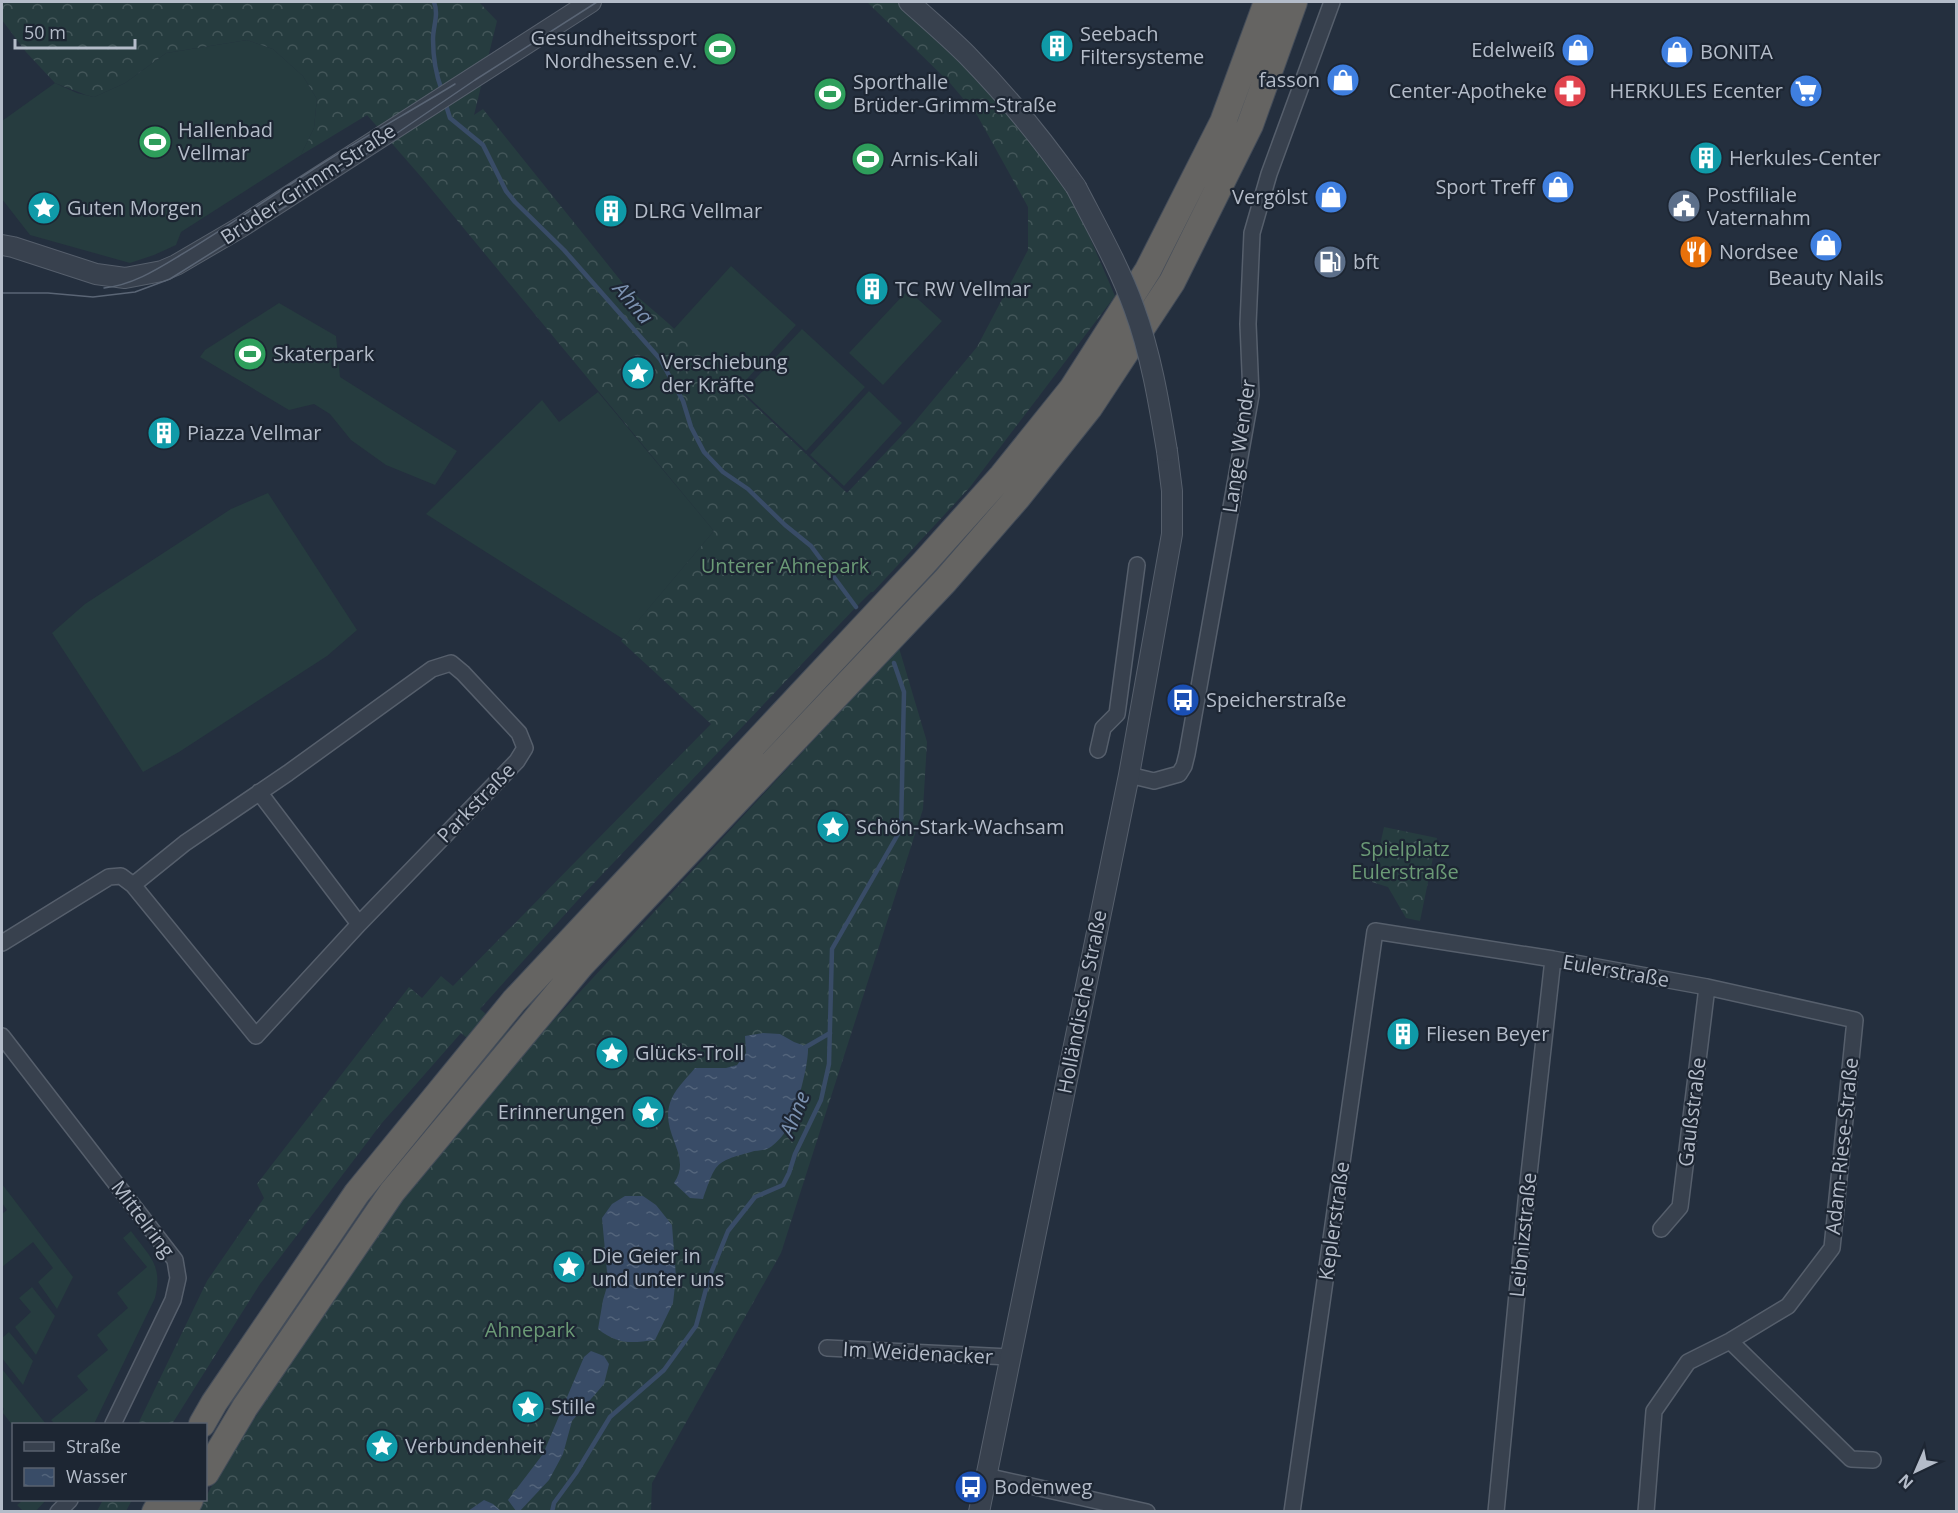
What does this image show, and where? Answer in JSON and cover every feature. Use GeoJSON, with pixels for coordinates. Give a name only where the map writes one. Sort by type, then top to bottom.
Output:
{"type":"FeatureCollection","features":[{"type":"Feature","properties":{"kind":"highway"},"geometry":{"type":"LineString","coordinates":[[203,1423],[214,1403],[357,1193],[514,1002],[923,564],[1002,476],[1072,389],[1148,270],[1223,122],[1267,2]]}},
{"type":"Feature","properties":{"kind":"highway"},"geometry":{"type":"LineString","coordinates":[[207,1471],[245,1407],[392,1192],[582,964],[945,581],[1018,497],[1089,408],[1172,282],[1250,125],[1294,2]]}},
{"type":"Feature","properties":{"kind":"street","name":"Brüder-Grimm-Straße"},"geometry":{"type":"LineString","coordinates":[[2,245],[114,278],[162,271],[190,258],[241,227],[591,2]]}},
{"type":"Feature","properties":{"kind":"street","name":"Holländische Straße"},"geometry":{"type":"LineString","coordinates":[[909,2],[966,55],[1021,115],[1051,151],[1076,187],[1134,308],[1156,383],[1172,491],[1172,534],[1129,775],[979,1512]]}},
{"type":"Feature","properties":{"kind":"street","name":"Lange Wender"},"geometry":{"type":"LineString","coordinates":[[1129,775],[1154,781],[1179,774],[1188,754],[1251,395],[1248,324],[1252,234],[1269,174],[1332,2]]}},
{"type":"Feature","properties":{"kind":"street"},"geometry":{"type":"LineString","coordinates":[[1098,750],[1103,728],[1117,714],[1137,565]]}},
{"type":"Feature","properties":{"kind":"street","name":"Parkstraße"},"geometry":{"type":"LineString","coordinates":[[451,663],[519,733],[525,748],[517,761],[359,924],[256,1036],[133,885],[185,843],[259,792],[432,669],[451,663]]}},
{"type":"Feature","properties":{"kind":"street"},"geometry":{"type":"LineString","coordinates":[[259,792],[359,924]]}},
{"type":"Feature","properties":{"kind":"street"},"geometry":{"type":"LineString","coordinates":[[2,943],[109,877],[121,876],[133,885]]}},
{"type":"Feature","properties":{"kind":"street","name":"Eulerstraße"},"geometry":{"type":"LineString","coordinates":[[1375,931],[1552,959],[1707,987],[1855,1020]]}},
{"type":"Feature","properties":{"kind":"street","name":"Keplerstraße"},"geometry":{"type":"LineString","coordinates":[[1292,1512],[1375,931]]}},
{"type":"Feature","properties":{"kind":"street","name":"Leibnizstraße"},"geometry":{"type":"LineString","coordinates":[[1496,1512],[1552,959]]}},
{"type":"Feature","properties":{"kind":"street","name":"Gaußstraße"},"geometry":{"type":"LineString","coordinates":[[1661,1229],[1680,1207],[1707,987]]}},
{"type":"Feature","properties":{"kind":"street","name":"Adam-Riese-Straße"},"geometry":{"type":"LineString","coordinates":[[1646,1512],[1654,1411],[1688,1362],[1730,1341],[1788,1306],[1832,1248],[1855,1020]]}},
{"type":"Feature","properties":{"kind":"street","name":"Mittelring"},"geometry":{"type":"LineString","coordinates":[[2,1036],[175,1260],[178,1278],[173,1300],[114,1423]]}},
{"type":"Feature","properties":{"kind":"street"},"geometry":{"type":"LineString","coordinates":[[1730,1341],[1851,1459],[1873,1460]]}},
{"type":"Feature","properties":{"kind":"street","name":"Im Weidenacker"},"geometry":{"type":"LineString","coordinates":[[827,1348],[1009,1357]]}},
{"type":"Feature","properties":{"kind":"street"},"geometry":{"type":"LineString","coordinates":[[986,1476],[1107,1507],[1147,1512]]}},
{"type":"Feature","properties":{"kind":"street"},"geometry":{"type":"LineString","coordinates":[[58,1512],[69,1501]]}},
{"type":"Feature","properties":{"kind":"green space"},"geometry":{"type":"Polygon","coordinates":[[[2,2],[479,2],[497,21],[474,115],[483,109],[625,286],[668,323],[847,493],[913,424],[977,347],[1028,250],[1028,207],[977,115],[950,83],[867,2],[899,2],[944,42],[1004,107],[1072,196],[1115,296],[970,487],[873,592],[856,607],[577,901],[480,1009],[527,1049],[899,648],[927,742],[923,809],[781,1253],[652,1483],[651,1511],[199,1511],[204,1501],[207,1501],[210,1489],[307,1335],[403,1196],[507,1072],[461,1033],[381,1124],[260,1284],[173,1423],[138,1423],[207,1281],[264,1198],[257,1184],[409,987],[422,998],[441,976],[453,986],[711,724],[621,641],[714,531],[423,179],[367,115],[301,155],[314,128],[317,99],[303,76],[273,49],[247,40],[166,53],[125,83],[94,97],[55,83],[26,52],[2,20],[2,2]]]}},
{"type":"Feature","properties":{"kind":"green space","name":"Hallenbad Vellmar"},"geometry":{"type":"Polygon","coordinates":[[[247,40],[273,49],[303,76],[317,99],[314,128],[301,155],[181,232],[176,245],[130,263],[30,235],[2,199],[2,121],[55,83],[77,93],[94,97],[125,83],[166,53],[247,40]]]}},
{"type":"Feature","properties":{"kind":"green space"},"geometry":{"type":"Polygon","coordinates":[[[731,266],[796,325],[738,389],[673,330],[731,266]]]}},
{"type":"Feature","properties":{"kind":"green space"},"geometry":{"type":"Polygon","coordinates":[[[908,290],[942,321],[883,385],[849,353],[908,290]]]}},
{"type":"Feature","properties":{"kind":"green space"},"geometry":{"type":"Polygon","coordinates":[[[279,303],[336,336],[340,377],[457,451],[435,485],[386,465],[351,440],[330,414],[314,404],[289,410],[200,357],[205,350],[279,303]]]}},
{"type":"Feature","properties":{"kind":"green space"},"geometry":{"type":"Polygon","coordinates":[[[802,329],[865,387],[806,451],[743,392],[802,329]]]}},
{"type":"Feature","properties":{"kind":"green space"},"geometry":{"type":"Polygon","coordinates":[[[869,391],[902,423],[844,486],[810,455],[869,391]]]}},
{"type":"Feature","properties":{"kind":"green space"},"geometry":{"type":"Polygon","coordinates":[[[598,392],[714,531],[623,639],[426,514],[542,400],[559,422],[598,392]]]}},
{"type":"Feature","properties":{"kind":"green space"},"geometry":{"type":"Polygon","coordinates":[[[268,493],[357,630],[327,656],[179,752],[143,772],[52,633],[85,604],[231,509],[268,493]]]}},
{"type":"Feature","properties":{"kind":"green space","name":"Spielplatz Eulerstraße"},"geometry":{"type":"Polygon","coordinates":[[[1384,827],[1437,838],[1420,921],[1406,918],[1388,887],[1372,882],[1384,827]]]}},
{"type":"Feature","properties":{"kind":"green space"},"geometry":{"type":"Polygon","coordinates":[[[2,1184],[73,1277],[57,1309],[38,1282],[53,1268],[33,1242],[2,1267],[2,1214],[7,1210],[2,1203],[2,1184]]]}},
{"type":"Feature","properties":{"kind":"green space"},"geometry":{"type":"Polygon","coordinates":[[[131,1231],[153,1262],[157,1277],[155,1298],[94,1423],[54,1423],[51,1420],[88,1390],[77,1376],[108,1350],[97,1335],[128,1308],[117,1293],[147,1267],[123,1238],[131,1231]]]}},
{"type":"Feature","properties":{"kind":"green space"},"geometry":{"type":"Polygon","coordinates":[[[32,1287],[55,1316],[36,1355],[15,1327],[31,1312],[19,1298],[32,1287]]]}},
{"type":"Feature","properties":{"kind":"green space"},"geometry":{"type":"Polygon","coordinates":[[[9,1332],[33,1361],[23,1385],[2,1358],[2,1338],[9,1332]]]}},
{"type":"Feature","properties":{"kind":"green space"},"geometry":{"type":"Polygon","coordinates":[[[2,1369],[45,1423],[12,1425],[2,1412],[4,1409],[2,1406],[2,1369]]]}},
{"type":"Feature","properties":{"kind":"green space"},"geometry":{"type":"Polygon","coordinates":[[[22,1501],[45,1501],[35,1512],[23,1511],[17,1505],[22,1501]]]}},
{"type":"Feature","properties":{"kind":"green space"},"geometry":{"type":"Polygon","coordinates":[[[102,1501],[131,1501],[126,1511],[97,1511],[102,1501]]]}},
{"type":"Feature","properties":{"kind":"water"},"geometry":{"type":"Polygon","coordinates":[[[763,1033],[780,1034],[808,1047],[804,1078],[789,1125],[782,1136],[769,1148],[739,1155],[723,1162],[714,1171],[703,1199],[690,1198],[674,1183],[679,1173],[680,1163],[669,1125],[668,1114],[672,1098],[695,1068],[726,1068],[737,1065],[746,1053],[745,1036],[763,1033]]]}},
{"type":"Feature","properties":{"kind":"water"},"geometry":{"type":"Polygon","coordinates":[[[625,1196],[643,1196],[656,1205],[672,1225],[676,1277],[673,1303],[655,1340],[625,1342],[612,1338],[598,1329],[608,1283],[602,1218],[612,1204],[625,1196]]]}},
{"type":"Feature","properties":{"kind":"water"},"geometry":{"type":"Polygon","coordinates":[[[591,1351],[604,1356],[609,1364],[604,1384],[572,1421],[563,1454],[549,1480],[520,1511],[516,1511],[508,1500],[543,1454],[584,1357],[591,1351]]]}},
{"type":"Feature","properties":{"kind":"water"},"geometry":{"type":"Polygon","coordinates":[[[484,1500],[493,1504],[501,1511],[468,1511],[484,1500]]]}},
{"type":"Feature","properties":{"kind":"waterway","name":"Ahna"},"geometry":{"type":"LineString","coordinates":[[434,2],[436,11],[433,34],[434,52],[442,91]]}},
{"type":"Feature","properties":{"kind":"waterway","name":"Ahna"},"geometry":{"type":"LineString","coordinates":[[445,102],[450,118],[483,145],[506,191],[515,202],[564,250],[660,359],[683,401],[691,427],[704,452],[723,472],[748,489],[785,525],[811,546],[856,607]]}},
{"type":"Feature","properties":{"kind":"waterway","name":"Ahne"},"geometry":{"type":"LineString","coordinates":[[552,1512],[554,1503],[576,1473],[610,1417],[664,1370],[696,1326],[709,1278],[728,1231],[755,1197],[783,1185],[821,1100],[829,1064],[832,949],[901,829],[904,692],[894,663]]}},
{"type":"Feature","properties":{"kind":"waterway"},"geometry":{"type":"LineString","coordinates":[[806,1047],[830,1033]]}},
{"type":"Feature","properties":{"kind":"tram line"},"geometry":{"type":"LineString","coordinates":[[2,293],[48,293],[93,297],[135,292],[170,279],[334,176],[475,80],[597,2]]}},
{"type":"Feature","properties":{"kind":"tram line"},"geometry":{"type":"LineString","coordinates":[[104,288],[134,280],[162,266],[324,162],[455,84]]}},
{"type":"Feature","properties":{"kind":"place","name":"Seebach Filtersysteme"},"geometry":{"type":"Point","coordinates":[1057,46]}},
{"type":"Feature","properties":{"kind":"place","name":"Gesundheitssport Nordhessen e.V."},"geometry":{"type":"Point","coordinates":[720,49]}},
{"type":"Feature","properties":{"kind":"place","name":"Edelweiß"},"geometry":{"type":"Point","coordinates":[1578,50]}},
{"type":"Feature","properties":{"kind":"place","name":"BONITA"},"geometry":{"type":"Point","coordinates":[1677,52]}},
{"type":"Feature","properties":{"kind":"place","name":"fasson"},"geometry":{"type":"Point","coordinates":[1343,80]}},
{"type":"Feature","properties":{"kind":"place","name":"Center-Apotheke"},"geometry":{"type":"Point","coordinates":[1570,91]}},
{"type":"Feature","properties":{"kind":"place","name":"HERKULES Ecenter"},"geometry":{"type":"Point","coordinates":[1806,91]}},
{"type":"Feature","properties":{"kind":"place","name":"Sporthalle Brüder-Grimm-Straße"},"geometry":{"type":"Point","coordinates":[830,94]}},
{"type":"Feature","properties":{"kind":"place","name":"Hallenbad Vellmar"},"geometry":{"type":"Point","coordinates":[155,142]}},
{"type":"Feature","properties":{"kind":"place","name":"Herkules-Center"},"geometry":{"type":"Point","coordinates":[1706,158]}},
{"type":"Feature","properties":{"kind":"place","name":"Arnis-Kali"},"geometry":{"type":"Point","coordinates":[868,159]}},
{"type":"Feature","properties":{"kind":"place","name":"Sport Treff"},"geometry":{"type":"Point","coordinates":[1558,187]}},
{"type":"Feature","properties":{"kind":"place","name":"Vergölst"},"geometry":{"type":"Point","coordinates":[1331,197]}},
{"type":"Feature","properties":{"kind":"place","name":"Postfiliale Vaternahm"},"geometry":{"type":"Point","coordinates":[1684,206]}},
{"type":"Feature","properties":{"kind":"place","name":"Guten Morgen"},"geometry":{"type":"Point","coordinates":[44,208]}},
{"type":"Feature","properties":{"kind":"place","name":"DLRG Vellmar"},"geometry":{"type":"Point","coordinates":[611,211]}},
{"type":"Feature","properties":{"kind":"place","name":"Beauty Nails"},"geometry":{"type":"Point","coordinates":[1826,245]}},
{"type":"Feature","properties":{"kind":"place","name":"Nordsee"},"geometry":{"type":"Point","coordinates":[1696,252]}},
{"type":"Feature","properties":{"kind":"place","name":"bft"},"geometry":{"type":"Point","coordinates":[1330,262]}},
{"type":"Feature","properties":{"kind":"place","name":"TC RW Vellmar"},"geometry":{"type":"Point","coordinates":[872,289]}},
{"type":"Feature","properties":{"kind":"place","name":"Skaterpark"},"geometry":{"type":"Point","coordinates":[250,354]}},
{"type":"Feature","properties":{"kind":"place","name":"Verschiebung der Kräfte"},"geometry":{"type":"Point","coordinates":[638,373]}},
{"type":"Feature","properties":{"kind":"place","name":"Piazza Vellmar"},"geometry":{"type":"Point","coordinates":[164,433]}},
{"type":"Feature","properties":{"kind":"place","name":"Speicherstraße"},"geometry":{"type":"Point","coordinates":[1183,700]}},
{"type":"Feature","properties":{"kind":"place","name":"Schön-Stark-Wachsam"},"geometry":{"type":"Point","coordinates":[833,827]}},
{"type":"Feature","properties":{"kind":"place","name":"Fliesen Beyer"},"geometry":{"type":"Point","coordinates":[1403,1034]}},
{"type":"Feature","properties":{"kind":"place","name":"Glücks-Troll"},"geometry":{"type":"Point","coordinates":[612,1053]}},
{"type":"Feature","properties":{"kind":"place","name":"Erinnerungen"},"geometry":{"type":"Point","coordinates":[648,1112]}},
{"type":"Feature","properties":{"kind":"place","name":"Die Geier in und unter uns"},"geometry":{"type":"Point","coordinates":[569,1267]}},
{"type":"Feature","properties":{"kind":"place","name":"Stille"},"geometry":{"type":"Point","coordinates":[528,1407]}},
{"type":"Feature","properties":{"kind":"place","name":"Verbundenheit"},"geometry":{"type":"Point","coordinates":[382,1446]}},
{"type":"Feature","properties":{"kind":"place","name":"Bodenweg"},"geometry":{"type":"Point","coordinates":[971,1487]}},
{"type":"Feature","properties":{"kind":"park label","name":"Unterer Ahnepark"},"geometry":{"type":"Point","coordinates":[785,566]}},
{"type":"Feature","properties":{"kind":"park label","name":"Ahnepark"},"geometry":{"type":"Point","coordinates":[530,1330]}}]}
